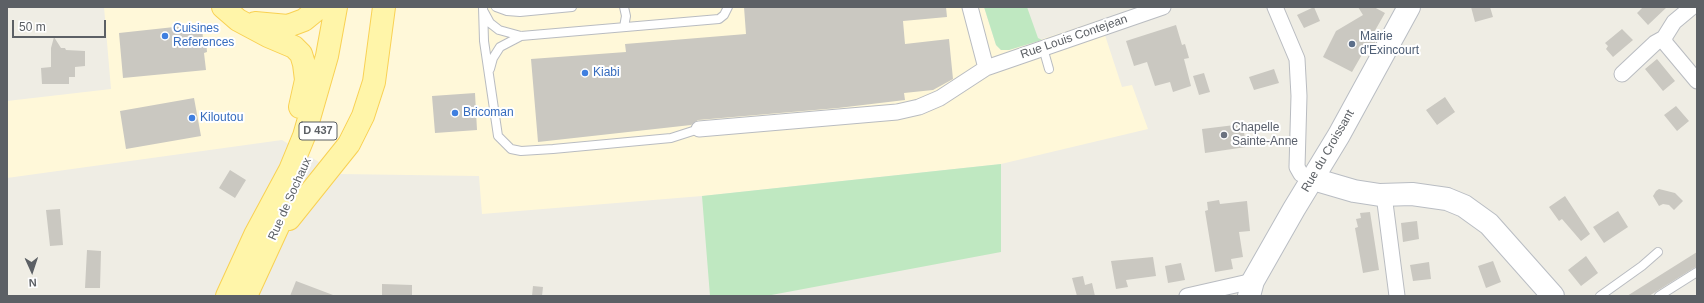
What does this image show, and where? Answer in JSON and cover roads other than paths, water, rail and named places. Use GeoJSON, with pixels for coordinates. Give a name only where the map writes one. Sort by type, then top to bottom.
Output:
{"type":"FeatureCollection","features":[{"type":"Feature","properties":{"kind":"main road"},"geometry":{"type":"LineString","coordinates":[[231,14],[270,26],[288,26],[304,20],[320,7]]}},
{"type":"Feature","properties":{"kind":"main road","name":"Rue de Sochaux"},"geometry":{"type":"LineString","coordinates":[[246,296],[261,242],[304,136],[327,56],[336,7]]}},
{"type":"Feature","properties":{"kind":"main road","name":"Rue de Sochaux"},"geometry":{"type":"LineString","coordinates":[[226,296],[261,242],[308,160],[330,96],[345,36],[348,7]]}},
{"type":"Feature","properties":{"kind":"main road"},"geometry":{"type":"LineString","coordinates":[[261,242],[293,214],[349,144],[363,116],[374,82],[384,7]]}},
{"type":"Feature","properties":{"kind":"main road"},"geometry":{"type":"LineString","coordinates":[[231,14],[268,36],[294,47],[301,54],[304,64],[306,80],[297,117],[261,242]]}},
{"type":"Feature","properties":{"kind":"street"},"geometry":{"type":"LineString","coordinates":[[970,7],[986,68]]}},
{"type":"Feature","properties":{"kind":"street","name":"Rue Louis Contejean"},"geometry":{"type":"LineString","coordinates":[[699,129],[897,112],[919,107],[940,98],[986,68],[1163,7]]}},
{"type":"Feature","properties":{"kind":"street"},"geometry":{"type":"LineString","coordinates":[[1275,7],[1297,59],[1297,167],[1301,174],[1354,191],[1384,195],[1412,194],[1447,199],[1464,206],[1489,224],[1552,296]]}},
{"type":"Feature","properties":{"kind":"street","name":"Rue du Croissant"},"geometry":{"type":"LineString","coordinates":[[1251,289],[1294,209],[1313,179],[1390,44],[1409,7]]}},
{"type":"Feature","properties":{"kind":"street"},"geometry":{"type":"LineString","coordinates":[[1622,74],[1654,43],[1664,38],[1674,22],[1692,7]]}},
{"type":"Feature","properties":{"kind":"street"},"geometry":{"type":"LineString","coordinates":[[1664,38],[1666,44],[1697,81]]}},
{"type":"Feature","properties":{"kind":"street"},"geometry":{"type":"LineString","coordinates":[[1384,195],[1397,296]]}},
{"type":"Feature","properties":{"kind":"street"},"geometry":{"type":"LineString","coordinates":[[1187,296],[1251,289]]}},
{"type":"Feature","properties":{"kind":"lane"},"geometry":{"type":"LineString","coordinates":[[496,7],[508,11],[520,12],[572,7]]}},
{"type":"Feature","properties":{"kind":"lane"},"geometry":{"type":"LineString","coordinates":[[624,7],[626,16],[624,27]]}},
{"type":"Feature","properties":{"kind":"lane"},"geometry":{"type":"LineString","coordinates":[[483,9],[490,23],[499,30],[521,36],[719,19],[724,15],[728,7]]}},
{"type":"Feature","properties":{"kind":"lane"},"geometry":{"type":"LineString","coordinates":[[483,9],[484,41],[498,136],[511,149],[520,151],[671,138],[699,129]]}},
{"type":"Feature","properties":{"kind":"lane"},"geometry":{"type":"LineString","coordinates":[[489,76],[493,58],[500,47],[521,36]]}},
{"type":"Feature","properties":{"kind":"lane"},"geometry":{"type":"LineString","coordinates":[[1043,48],[1049,69]]}},
{"type":"Feature","properties":{"kind":"lane"},"geometry":{"type":"LineString","coordinates":[[1600,296],[1642,266],[1658,252]]}},
{"type":"Feature","properties":{"kind":"lane"},"geometry":{"type":"LineString","coordinates":[[1659,296],[1697,272]]}},
{"type":"Feature","properties":{"kind":"place","name":"Cuisines References"},"geometry":{"type":"Point","coordinates":[165,36]}},
{"type":"Feature","properties":{"kind":"place","name":"Mairie d'Exincourt"},"geometry":{"type":"Point","coordinates":[1352,44]}},
{"type":"Feature","properties":{"kind":"place","name":"Kiabi"},"geometry":{"type":"Point","coordinates":[585,73]}},
{"type":"Feature","properties":{"kind":"place","name":"Bricoman"},"geometry":{"type":"Point","coordinates":[455,113]}},
{"type":"Feature","properties":{"kind":"place","name":"Kiloutou"},"geometry":{"type":"Point","coordinates":[192,118]}},
{"type":"Feature","properties":{"kind":"place","name":"Chapelle Sainte-Anne"},"geometry":{"type":"Point","coordinates":[1224,135]}}]}
